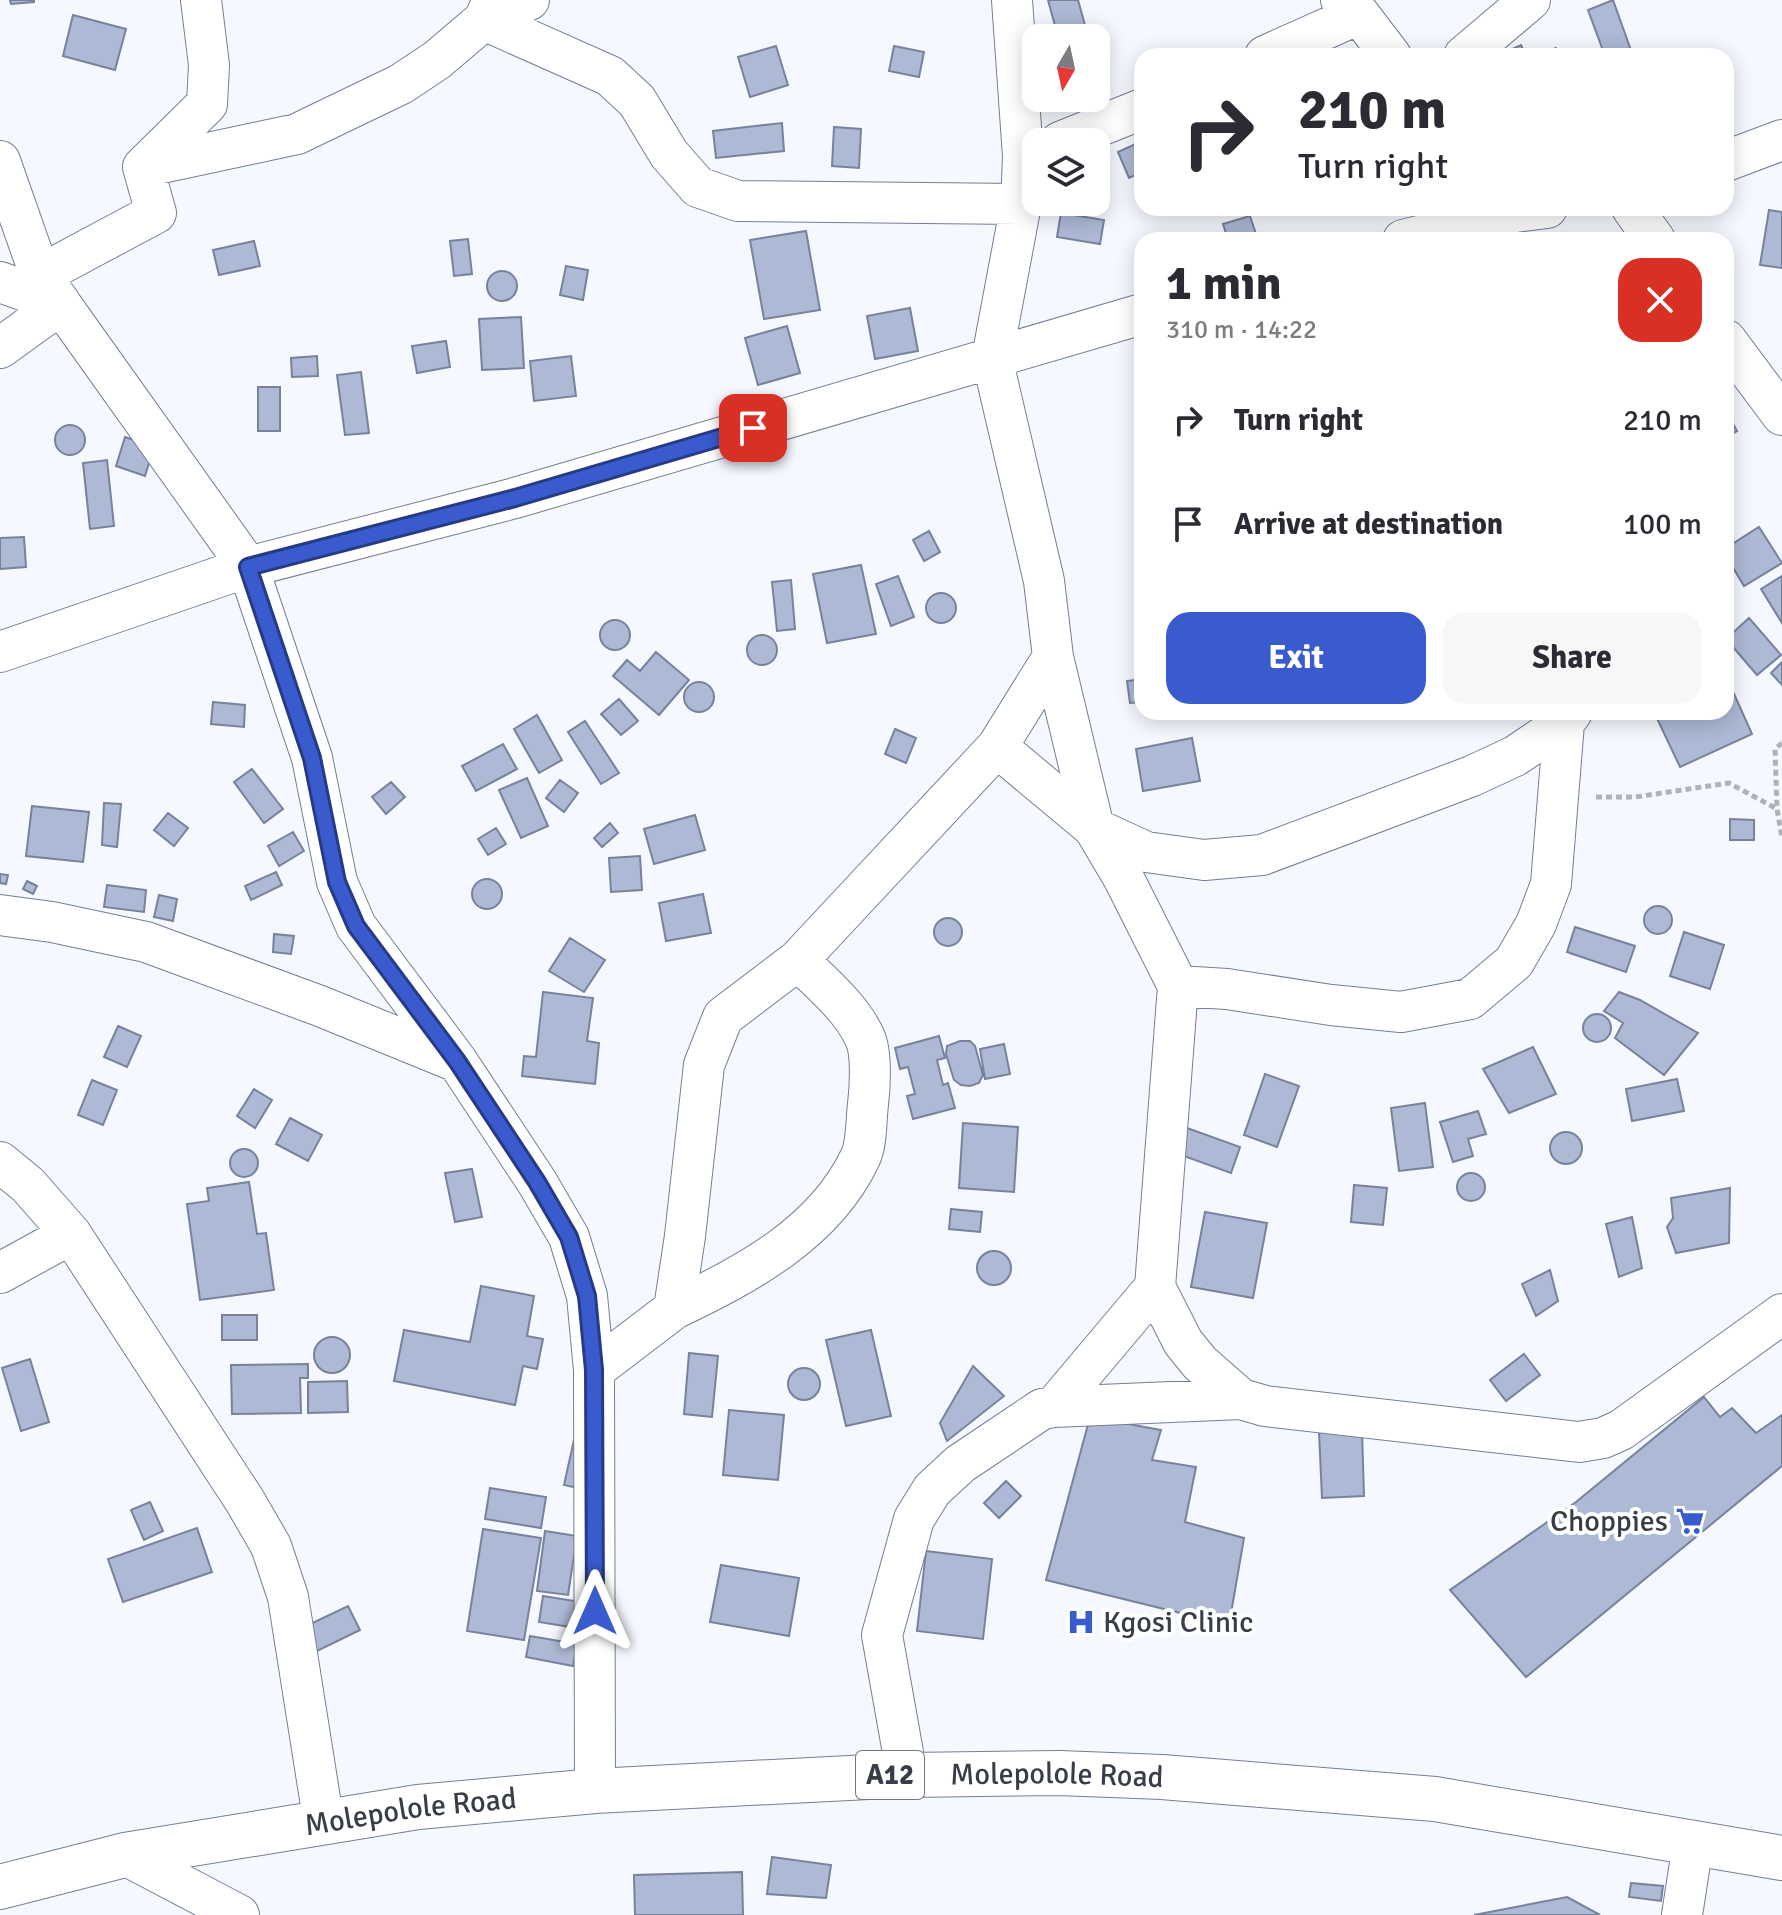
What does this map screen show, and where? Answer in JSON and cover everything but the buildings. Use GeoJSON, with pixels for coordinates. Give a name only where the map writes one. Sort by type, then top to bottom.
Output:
{"type":"FeatureCollection","features":[{"type":"Feature","properties":{"kind":"main road","name":"Molepolole Road"},"geometry":{"type":"LineString","coordinates":[[0,1887],[125,1855],[418,1807],[595,1791],[907,1775],[1059,1773],[1294,1786],[1435,1799],[1693,1844],[1780,1852]]}},
{"type":"Feature","properties":{"kind":"street"},"geometry":{"type":"LineString","coordinates":[[143,167],[207,104],[209,65],[201,0]]}},
{"type":"Feature","properties":{"kind":"street"},"geometry":{"type":"LineString","coordinates":[[143,167],[297,134],[401,84],[437,60],[489,10],[529,0]]}},
{"type":"Feature","properties":{"kind":"street"},"geometry":{"type":"LineString","coordinates":[[1012,0],[1027,128]]}},
{"type":"Feature","properties":{"kind":"street"},"geometry":{"type":"LineString","coordinates":[[1473,48],[1530,0]]}},
{"type":"Feature","properties":{"kind":"street"},"geometry":{"type":"LineString","coordinates":[[1279,48],[1350,7],[1384,48]]}},
{"type":"Feature","properties":{"kind":"street"},"geometry":{"type":"LineString","coordinates":[[489,10],[610,76],[637,101],[669,154],[698,187],[738,201],[1021,204]]}},
{"type":"Feature","properties":{"kind":"street"},"geometry":{"type":"LineString","coordinates":[[1095,128],[1134,112]]}},
{"type":"Feature","properties":{"kind":"street"},"geometry":{"type":"LineString","coordinates":[[1734,158],[1782,140]]}},
{"type":"Feature","properties":{"kind":"street"},"geometry":{"type":"LineString","coordinates":[[0,161],[51,289],[248,567],[312,758],[337,882],[356,926],[457,1061],[537,1182],[569,1237],[587,1296],[594,1370],[595,1791]]}},
{"type":"Feature","properties":{"kind":"street"},"geometry":{"type":"LineString","coordinates":[[0,348],[51,289],[156,213],[143,167]]}},
{"type":"Feature","properties":{"kind":"street"},"geometry":{"type":"LineString","coordinates":[[1022,198],[992,358],[1044,581],[1053,657],[1094,828],[1123,877],[1178,986],[1155,1287],[1183,1342],[1200,1363],[1241,1399]]}},
{"type":"Feature","properties":{"kind":"street"},"geometry":{"type":"LineString","coordinates":[[1434,232],[1497,216]]}},
{"type":"Feature","properties":{"kind":"street"},"geometry":{"type":"LineString","coordinates":[[0,282],[51,289]]}},
{"type":"Feature","properties":{"kind":"street"},"geometry":{"type":"LineString","coordinates":[[0,652],[248,567],[515,498],[1134,316]]}},
{"type":"Feature","properties":{"kind":"street"},"geometry":{"type":"LineString","coordinates":[[1734,351],[1782,415]]}},
{"type":"Feature","properties":{"kind":"street"},"geometry":{"type":"LineString","coordinates":[[674,1309],[704,1065],[723,1017],[798,960],[997,747],[1053,657]]}},
{"type":"Feature","properties":{"kind":"street"},"geometry":{"type":"LineString","coordinates":[[997,747],[1094,828],[1146,852],[1204,860],[1262,855],[1472,776],[1515,756],[1564,720]]}},
{"type":"Feature","properties":{"kind":"street"},"geometry":{"type":"LineString","coordinates":[[1178,986],[1227,989],[1401,1012],[1470,999],[1514,962],[1536,924],[1551,884],[1568,720]]}},
{"type":"Feature","properties":{"kind":"street"},"geometry":{"type":"LineString","coordinates":[[0,915],[52,922],[146,942],[320,1006],[457,1061]]}},
{"type":"Feature","properties":{"kind":"street"},"geometry":{"type":"LineString","coordinates":[[594,1370],[674,1309],[729,1283],[790,1243],[830,1203],[861,1157],[870,1088],[867,1041],[848,1010],[798,960]]}},
{"type":"Feature","properties":{"kind":"street"},"geometry":{"type":"LineString","coordinates":[[0,1162],[28,1185],[71,1234],[271,1546],[288,1597],[324,1824]]}},
{"type":"Feature","properties":{"kind":"street"},"geometry":{"type":"LineString","coordinates":[[0,1273],[71,1234]]}},
{"type":"Feature","properties":{"kind":"street"},"geometry":{"type":"LineString","coordinates":[[1054,1407],[1155,1287]]}},
{"type":"Feature","properties":{"kind":"street"},"geometry":{"type":"LineString","coordinates":[[907,1775],[882,1635],[914,1519],[932,1490],[960,1464],[1042,1409],[1241,1399],[1265,1406],[1579,1442],[1603,1438],[1621,1430],[1782,1314]]}},
{"type":"Feature","properties":{"kind":"street"},"geometry":{"type":"LineString","coordinates":[[1682,1915],[1693,1844]]}},
{"type":"Feature","properties":{"kind":"street"},"geometry":{"type":"LineString","coordinates":[[125,1855],[239,1915]]}},
{"type":"Feature","properties":{"kind":"path"},"geometry":{"type":"LineString","coordinates":[[1782,743],[1775,749],[1777,809],[1782,838]]}},
{"type":"Feature","properties":{"kind":"path"},"geometry":{"type":"LineString","coordinates":[[1559,796],[1635,797],[1729,783],[1777,809]]}},
{"type":"Feature","properties":{"kind":"place","name":"Choppies"},"geometry":{"type":"Point","coordinates":[1690,1521]}},
{"type":"Feature","properties":{"kind":"place","name":"Kgosi Clinic"},"geometry":{"type":"Point","coordinates":[1081,1622]}},
{"type":"Feature","properties":{"kind":"route"},"geometry":{"type":"LineString","coordinates":[[595,1611],[594,1370],[587,1296],[569,1237],[537,1182],[457,1061],[356,926],[337,882],[312,758],[248,567],[515,498],[753,428]]}}]}
